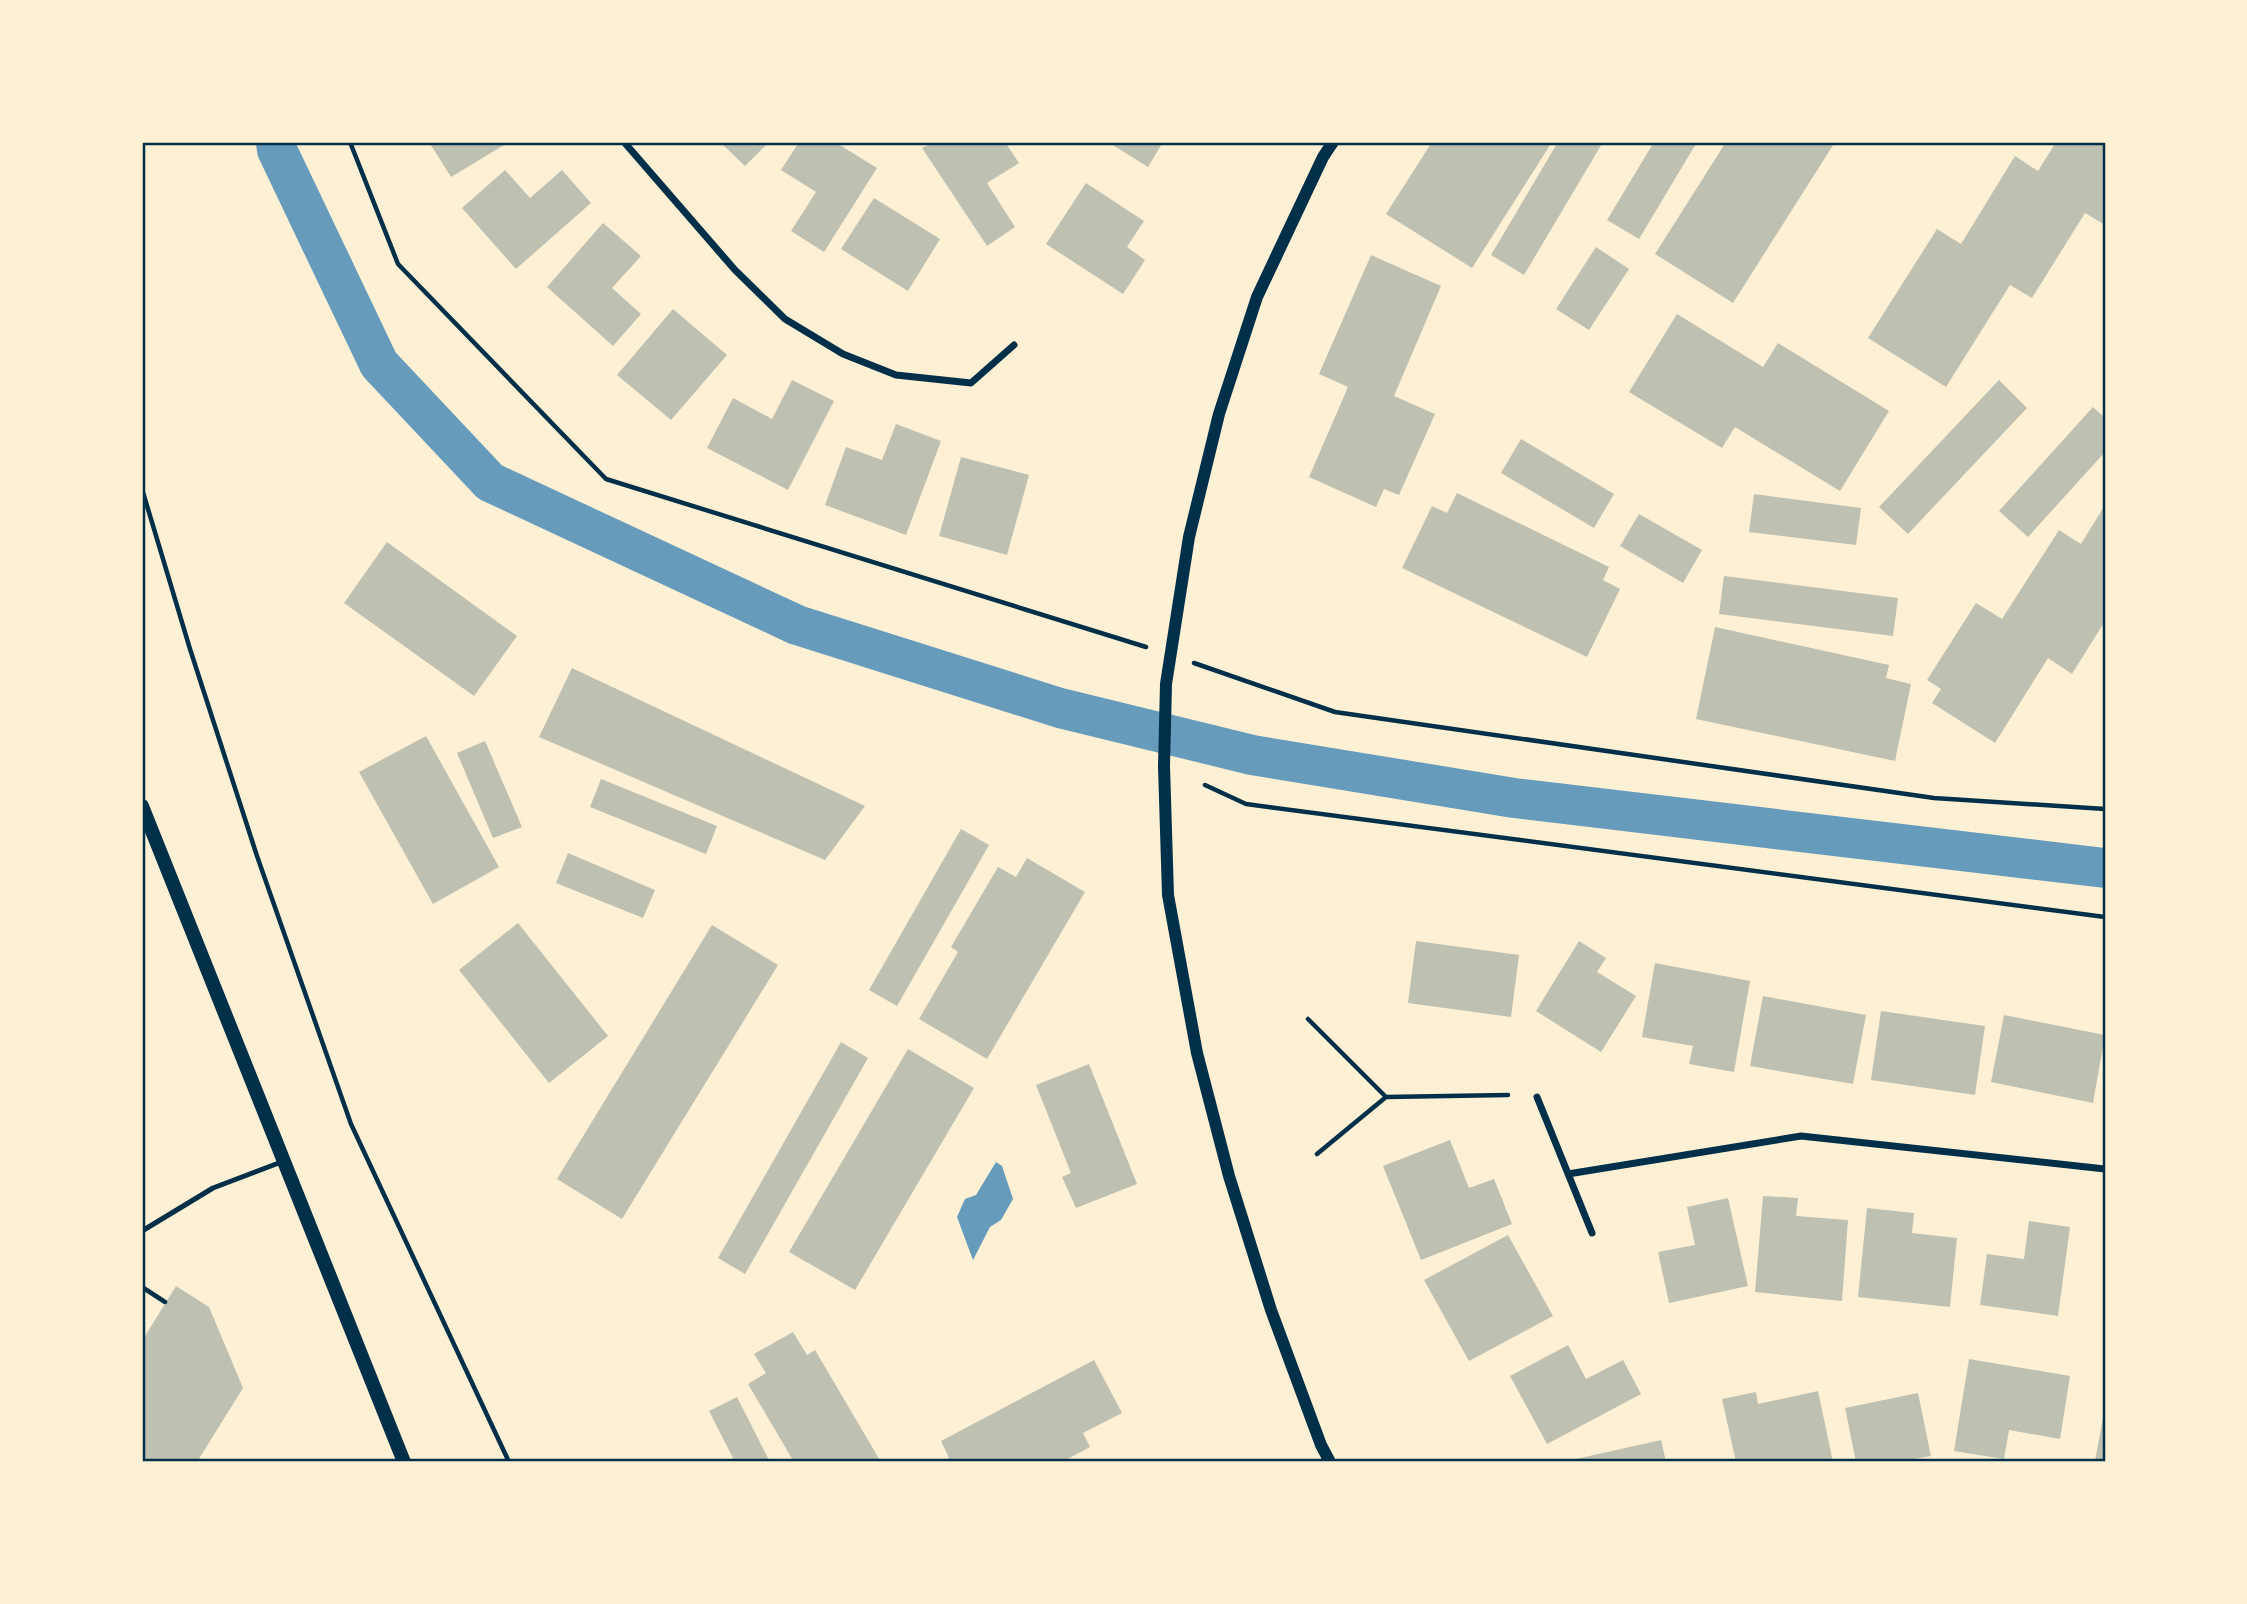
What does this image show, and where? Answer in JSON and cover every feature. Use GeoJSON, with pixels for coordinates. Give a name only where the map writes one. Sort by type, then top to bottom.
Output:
{"type":"FeatureCollection","features":[{"type":"Feature","properties":{"kind":"main road"},"geometry":{"type":"LineString","coordinates":[[142,806],[404,1462]]}},
{"type":"Feature","properties":{"kind":"street"},"geometry":{"type":"LineString","coordinates":[[624,142],[735,270],[785,319],[843,354],[896,375],[971,383],[1014,345]]}},
{"type":"Feature","properties":{"kind":"street"},"geometry":{"type":"LineString","coordinates":[[1330,1462],[1321,1445],[1270,1310],[1229,1176],[1198,1052],[1168,895],[1164,766],[1166,684],[1189,537],[1219,414],[1257,297],[1333,142]]}},
{"type":"Feature","properties":{"kind":"street"},"geometry":{"type":"LineString","coordinates":[[1537,1097],[1592,1233]]}},
{"type":"Feature","properties":{"kind":"street"},"geometry":{"type":"LineString","coordinates":[[1568,1174],[1801,1136],[2105,1169]]}},
{"type":"Feature","properties":{"kind":"lane"},"geometry":{"type":"LineString","coordinates":[[142,1231],[213,1188],[284,1161]]}},
{"type":"Feature","properties":{"kind":"path"},"geometry":{"type":"LineString","coordinates":[[142,489],[257,856],[351,1124],[509,1462]]}},
{"type":"Feature","properties":{"kind":"path"},"geometry":{"type":"LineString","coordinates":[[1205,785],[1246,804],[2105,917]]}},
{"type":"Feature","properties":{"kind":"path"},"geometry":{"type":"LineString","coordinates":[[1308,1019],[1386,1097]]}},
{"type":"Feature","properties":{"kind":"path"},"geometry":{"type":"LineString","coordinates":[[1317,1154],[1386,1097],[1508,1095]]}},
{"type":"Feature","properties":{"kind":"path"},"geometry":{"type":"LineString","coordinates":[[142,1287],[165,1301]]}},
{"type":"Feature","properties":{"kind":"water"},"geometry":{"type":"Polygon","coordinates":[[[996,1162],[1002,1166],[1013,1199],[1001,1220],[990,1227],[973,1260],[957,1217],[965,1199],[976,1195],[996,1162]]]}},
{"type":"Feature","properties":{"kind":"building"},"geometry":{"type":"Polygon","coordinates":[[[429,142],[509,142],[451,177],[429,142]]]}},
{"type":"Feature","properties":{"kind":"building"},"geometry":{"type":"Polygon","coordinates":[[[720,142],[769,142],[745,166],[720,142]]]}},
{"type":"Feature","properties":{"kind":"building"},"geometry":{"type":"Polygon","coordinates":[[[799,142],[835,142],[877,168],[824,252],[791,231],[816,192],[781,170],[799,142]]]}},
{"type":"Feature","properties":{"kind":"building"},"geometry":{"type":"Polygon","coordinates":[[[933,142],[1005,142],[1019,163],[987,183],[1015,227],[987,246],[922,148],[933,142]]]}},
{"type":"Feature","properties":{"kind":"building"},"geometry":{"type":"Polygon","coordinates":[[[1108,142],[1163,142],[1148,167],[1108,142]]]}},
{"type":"Feature","properties":{"kind":"building"},"geometry":{"type":"Polygon","coordinates":[[[1432,142],[1552,142],[1472,268],[1386,214],[1432,142]]]}},
{"type":"Feature","properties":{"kind":"building"},"geometry":{"type":"Polygon","coordinates":[[[1558,142],[1603,142],[1524,275],[1491,255],[1558,142]]]}},
{"type":"Feature","properties":{"kind":"building"},"geometry":{"type":"Polygon","coordinates":[[[1654,142],[1697,142],[1639,239],[1607,220],[1654,142]]]}},
{"type":"Feature","properties":{"kind":"building"},"geometry":{"type":"Polygon","coordinates":[[[1726,142],[1835,142],[1733,303],[1655,254],[1726,142]]]}},
{"type":"Feature","properties":{"kind":"building"},"geometry":{"type":"Polygon","coordinates":[[[2056,142],[2105,142],[2105,225],[2085,213],[2032,298],[2010,285],[1946,387],[1868,338],[1937,229],[1961,244],[2015,156],[2038,171],[2056,142]]]}},
{"type":"Feature","properties":{"kind":"building"},"geometry":{"type":"Polygon","coordinates":[[[505,170],[530,198],[562,170],[591,203],[516,269],[462,208],[505,170]]]}},
{"type":"Feature","properties":{"kind":"building"},"geometry":{"type":"Polygon","coordinates":[[[1086,183],[1144,221],[1127,247],[1145,260],[1123,294],[1046,244],[1086,183]]]}},
{"type":"Feature","properties":{"kind":"building"},"geometry":{"type":"Polygon","coordinates":[[[874,198],[940,239],[908,291],[841,249],[874,198]]]}},
{"type":"Feature","properties":{"kind":"building"},"geometry":{"type":"Polygon","coordinates":[[[603,223],[641,256],[612,288],[641,314],[613,346],[547,287],[603,223]]]}},
{"type":"Feature","properties":{"kind":"building"},"geometry":{"type":"Polygon","coordinates":[[[1596,247],[1629,269],[1589,330],[1556,309],[1596,247]]]}},
{"type":"Feature","properties":{"kind":"building"},"geometry":{"type":"Polygon","coordinates":[[[1371,255],[1441,286],[1394,396],[1435,414],[1399,495],[1384,489],[1376,507],[1309,477],[1348,387],[1319,374],[1371,255]]]}},
{"type":"Feature","properties":{"kind":"building"},"geometry":{"type":"Polygon","coordinates":[[[673,309],[727,355],[671,420],[617,375],[673,309]]]}},
{"type":"Feature","properties":{"kind":"building"},"geometry":{"type":"Polygon","coordinates":[[[1677,314],[1763,367],[1778,343],[1889,411],[1840,491],[1735,427],[1722,448],[1629,392],[1677,314]]]}},
{"type":"Feature","properties":{"kind":"building"},"geometry":{"type":"Polygon","coordinates":[[[792,380],[834,401],[788,490],[707,448],[733,398],[772,419],[792,380]]]}},
{"type":"Feature","properties":{"kind":"building"},"geometry":{"type":"Polygon","coordinates":[[[1999,380],[2027,408],[1908,534],[1879,507],[1999,380]]]}},
{"type":"Feature","properties":{"kind":"building"},"geometry":{"type":"Polygon","coordinates":[[[2093,407],[2105,418],[2105,452],[2028,537],[1999,511],[2093,407]]]}},
{"type":"Feature","properties":{"kind":"building"},"geometry":{"type":"Polygon","coordinates":[[[896,424],[941,441],[906,535],[825,505],[846,447],[882,460],[896,424]]]}},
{"type":"Feature","properties":{"kind":"building"},"geometry":{"type":"Polygon","coordinates":[[[1521,439],[1614,494],[1594,528],[1501,473],[1521,439]]]}},
{"type":"Feature","properties":{"kind":"building"},"geometry":{"type":"Polygon","coordinates":[[[961,457],[1029,475],[1007,555],[939,536],[961,457]]]}},
{"type":"Feature","properties":{"kind":"building"},"geometry":{"type":"Polygon","coordinates":[[[1457,493],[1609,567],[1603,580],[1620,589],[1587,657],[1402,568],[1432,506],[1447,513],[1457,493]]]}},
{"type":"Feature","properties":{"kind":"building"},"geometry":{"type":"Polygon","coordinates":[[[1754,494],[1861,508],[1856,545],[1749,532],[1754,494]]]}},
{"type":"Feature","properties":{"kind":"building"},"geometry":{"type":"Polygon","coordinates":[[[2105,505],[2105,621],[2072,674],[2048,658],[1995,743],[1932,703],[1941,689],[1927,680],[1976,603],[2002,619],[2059,530],[2081,544],[2105,505]]]}},
{"type":"Feature","properties":{"kind":"building"},"geometry":{"type":"Polygon","coordinates":[[[1639,514],[1702,550],[1683,583],[1620,546],[1639,514]]]}},
{"type":"Feature","properties":{"kind":"building"},"geometry":{"type":"Polygon","coordinates":[[[387,542],[517,636],[474,696],[344,603],[387,542]]]}},
{"type":"Feature","properties":{"kind":"building"},"geometry":{"type":"Polygon","coordinates":[[[1724,576],[1898,598],[1893,636],[1719,614],[1724,576]]]}},
{"type":"Feature","properties":{"kind":"building"},"geometry":{"type":"Polygon","coordinates":[[[1715,627],[1889,665],[1886,678],[1911,684],[1895,761],[1696,719],[1715,627]]]}},
{"type":"Feature","properties":{"kind":"building"},"geometry":{"type":"Polygon","coordinates":[[[572,668],[865,806],[825,860],[539,737],[572,668]]]}},
{"type":"Feature","properties":{"kind":"building"},"geometry":{"type":"Polygon","coordinates":[[[426,736],[499,867],[433,904],[359,772],[426,736]]]}},
{"type":"Feature","properties":{"kind":"building"},"geometry":{"type":"Polygon","coordinates":[[[485,741],[522,827],[493,838],[457,753],[485,741]]]}},
{"type":"Feature","properties":{"kind":"building"},"geometry":{"type":"Polygon","coordinates":[[[601,779],[717,826],[706,854],[590,807],[601,779]]]}},
{"type":"Feature","properties":{"kind":"building"},"geometry":{"type":"Polygon","coordinates":[[[961,829],[989,845],[897,1006],[869,990],[961,829]]]}},
{"type":"Feature","properties":{"kind":"building"},"geometry":{"type":"Polygon","coordinates":[[[568,853],[655,890],[643,918],[556,883],[568,853]]]}},
{"type":"Feature","properties":{"kind":"building"},"geometry":{"type":"Polygon","coordinates":[[[1027,858],[1085,892],[987,1059],[919,1019],[958,952],[951,947],[998,867],[1016,877],[1027,858]]]}},
{"type":"Feature","properties":{"kind":"building"},"geometry":{"type":"Polygon","coordinates":[[[518,923],[608,1036],[549,1083],[459,970],[518,923]]]}},
{"type":"Feature","properties":{"kind":"building"},"geometry":{"type":"Polygon","coordinates":[[[712,925],[778,965],[622,1219],[557,1179],[712,925]]]}},
{"type":"Feature","properties":{"kind":"building"},"geometry":{"type":"Polygon","coordinates":[[[1416,941],[1519,955],[1511,1017],[1408,1003],[1416,941]]]}},
{"type":"Feature","properties":{"kind":"building"},"geometry":{"type":"Polygon","coordinates":[[[1579,941],[1606,958],[1597,972],[1636,996],[1601,1052],[1536,1011],[1579,941]]]}},
{"type":"Feature","properties":{"kind":"building"},"geometry":{"type":"Polygon","coordinates":[[[1655,963],[1750,981],[1734,1072],[1689,1064],[1693,1046],[1642,1037],[1655,963]]]}},
{"type":"Feature","properties":{"kind":"building"},"geometry":{"type":"Polygon","coordinates":[[[1763,996],[1866,1015],[1853,1084],[1750,1066],[1763,996]]]}},
{"type":"Feature","properties":{"kind":"building"},"geometry":{"type":"Polygon","coordinates":[[[1881,1011],[1985,1026],[1975,1095],[1871,1080],[1881,1011]]]}},
{"type":"Feature","properties":{"kind":"building"},"geometry":{"type":"Polygon","coordinates":[[[2004,1015],[2105,1035],[2093,1103],[1991,1082],[2004,1015]]]}},
{"type":"Feature","properties":{"kind":"building"},"geometry":{"type":"Polygon","coordinates":[[[841,1042],[868,1058],[745,1274],[718,1258],[841,1042]]]}},
{"type":"Feature","properties":{"kind":"building"},"geometry":{"type":"Polygon","coordinates":[[[908,1049],[974,1088],[855,1290],[789,1252],[908,1049]]]}},
{"type":"Feature","properties":{"kind":"building"},"geometry":{"type":"Polygon","coordinates":[[[1089,1064],[1137,1184],[1076,1208],[1062,1177],[1071,1173],[1036,1085],[1089,1064]]]}},
{"type":"Feature","properties":{"kind":"building"},"geometry":{"type":"Polygon","coordinates":[[[1450,1140],[1469,1188],[1494,1179],[1512,1224],[1421,1260],[1383,1166],[1450,1140]]]}},
{"type":"Feature","properties":{"kind":"building"},"geometry":{"type":"Polygon","coordinates":[[[1763,1196],[1798,1198],[1796,1216],[1848,1220],[1842,1301],[1755,1292],[1763,1196]]]}},
{"type":"Feature","properties":{"kind":"building"},"geometry":{"type":"Polygon","coordinates":[[[1728,1198],[1748,1286],[1669,1303],[1658,1252],[1695,1245],[1687,1207],[1728,1198]]]}},
{"type":"Feature","properties":{"kind":"building"},"geometry":{"type":"Polygon","coordinates":[[[1867,1208],[1914,1213],[1912,1233],[1957,1238],[1950,1307],[1858,1297],[1867,1208]]]}},
{"type":"Feature","properties":{"kind":"building"},"geometry":{"type":"Polygon","coordinates":[[[2029,1221],[2070,1227],[2058,1316],[1980,1305],[1987,1254],[2024,1259],[2029,1221]]]}},
{"type":"Feature","properties":{"kind":"building"},"geometry":{"type":"Polygon","coordinates":[[[1508,1235],[1553,1316],[1469,1361],[1424,1280],[1508,1235]]]}},
{"type":"Feature","properties":{"kind":"building"},"geometry":{"type":"Polygon","coordinates":[[[176,1286],[209,1307],[243,1388],[197,1462],[142,1462],[142,1341],[176,1286]]]}},
{"type":"Feature","properties":{"kind":"building"},"geometry":{"type":"Polygon","coordinates":[[[793,1332],[807,1355],[815,1350],[881,1462],[794,1462],[748,1384],[766,1373],[754,1354],[793,1332]]]}},
{"type":"Feature","properties":{"kind":"building"},"geometry":{"type":"Polygon","coordinates":[[[1568,1345],[1586,1379],[1623,1360],[1641,1394],[1547,1444],[1510,1376],[1568,1345]]]}},
{"type":"Feature","properties":{"kind":"building"},"geometry":{"type":"Polygon","coordinates":[[[1969,1359],[2070,1376],[2060,1439],[2009,1430],[2004,1459],[1954,1451],[1969,1359]]]}},
{"type":"Feature","properties":{"kind":"building"},"geometry":{"type":"Polygon","coordinates":[[[1094,1360],[1122,1413],[1083,1433],[1090,1447],[1062,1462],[940,1462],[949,1458],[941,1441],[1094,1360]]]}},
{"type":"Feature","properties":{"kind":"building"},"geometry":{"type":"Polygon","coordinates":[[[1818,1391],[1833,1462],[1736,1462],[1722,1399],[1756,1392],[1758,1404],[1818,1391]]]}},
{"type":"Feature","properties":{"kind":"building"},"geometry":{"type":"Polygon","coordinates":[[[1918,1393],[1931,1456],[1897,1462],[1856,1462],[1845,1408],[1918,1393]]]}},
{"type":"Feature","properties":{"kind":"building"},"geometry":{"type":"Polygon","coordinates":[[[737,1397],[770,1462],[735,1462],[709,1411],[737,1397]]]}},
{"type":"Feature","properties":{"kind":"building"},"geometry":{"type":"Polygon","coordinates":[[[2104,1412],[2105,1462],[2101,1462],[2095,1461],[2104,1412]]]}},
{"type":"Feature","properties":{"kind":"building"},"geometry":{"type":"Polygon","coordinates":[[[1661,1440],[1666,1462],[1567,1462],[1567,1461],[1661,1440]]]}},
{"type":"Feature","properties":{"kind":"waterway"},"geometry":{"type":"LineString","coordinates":[[276,142],[277,150],[379,364],[490,482],[797,625],[1060,708],[1252,755],[1514,798],[2105,868]]}}]}
